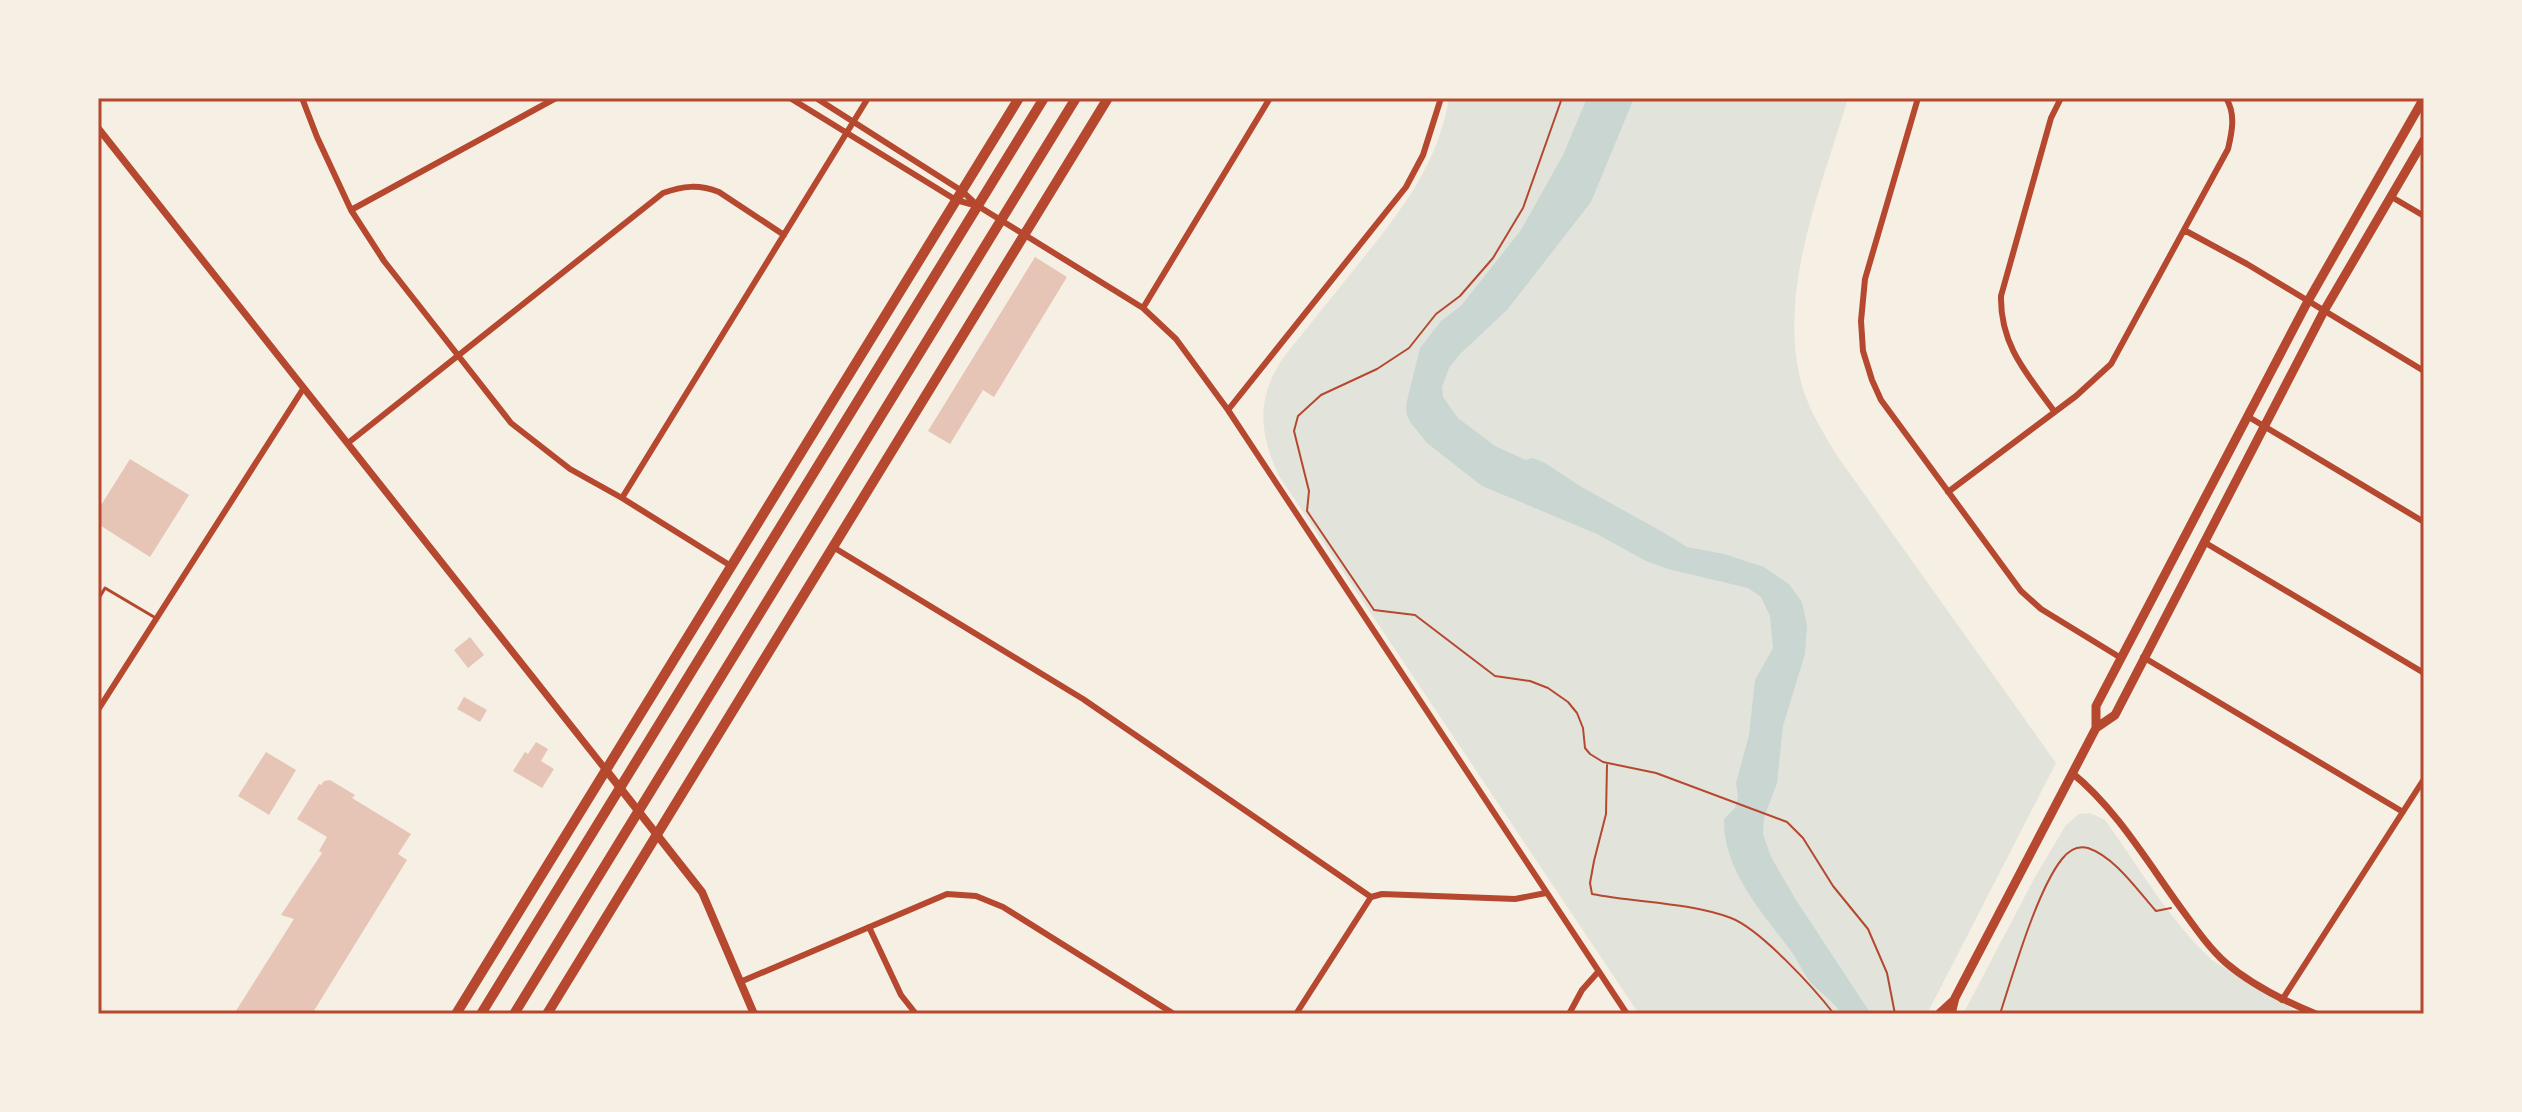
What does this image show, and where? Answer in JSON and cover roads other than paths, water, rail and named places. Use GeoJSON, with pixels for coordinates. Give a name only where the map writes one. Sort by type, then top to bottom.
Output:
{"type":"FeatureCollection","features":[{"type":"Feature","properties":{"kind":"highway"},"geometry":{"type":"LineString","coordinates":[[456,1014],[1019,98]]}},
{"type":"Feature","properties":{"kind":"highway"},"geometry":{"type":"LineString","coordinates":[[478,1014],[491,999],[1044,98]]}},
{"type":"Feature","properties":{"kind":"highway"},"geometry":{"type":"LineString","coordinates":[[514,1014],[1076,98]]}},
{"type":"Feature","properties":{"kind":"highway"},"geometry":{"type":"LineString","coordinates":[[547,1014],[1108,98]]}},
{"type":"Feature","properties":{"kind":"main road"},"geometry":{"type":"LineString","coordinates":[[2096,728],[2096,706],[2308,301],[2424,98]]}},
{"type":"Feature","properties":{"kind":"main road"},"geometry":{"type":"LineString","coordinates":[[1951,1014],[1955,998],[2096,728],[2115,715],[2324,311],[2424,140]]}},
{"type":"Feature","properties":{"kind":"main road"},"geometry":{"type":"LineString","coordinates":[[606,770],[702,892],[754,1014]]}},
{"type":"Feature","properties":{"kind":"main road"},"geometry":{"type":"LineString","coordinates":[[1939,1014],[1955,998]]}},
{"type":"Feature","properties":{"kind":"street"},"geometry":{"type":"LineString","coordinates":[[302,98],[351,210],[384,261],[511,423],[570,469],[731,566]]}},
{"type":"Feature","properties":{"kind":"street"},"geometry":{"type":"LineString","coordinates":[[351,210],[556,98]]}},
{"type":"Feature","properties":{"kind":"street"},"geometry":{"type":"LineString","coordinates":[[790,98],[978,206],[1143,308],[1176,339],[1228,410],[1627,1014]]}},
{"type":"Feature","properties":{"kind":"street"},"geometry":{"type":"LineString","coordinates":[[816,98],[959,195]]}},
{"type":"Feature","properties":{"kind":"street"},"geometry":{"type":"LineString","coordinates":[[622,498],[868,98]]}},
{"type":"Feature","properties":{"kind":"street"},"geometry":{"type":"LineString","coordinates":[[1143,308],[1270,98]]}},
{"type":"Feature","properties":{"kind":"street"},"geometry":{"type":"LineString","coordinates":[[1228,410],[1406,187],[1423,155],[1441,98]]}},
{"type":"Feature","properties":{"kind":"street"},"geometry":{"type":"LineString","coordinates":[[1918,98],[1865,279],[1861,321],[1863,351],[1881,400],[2021,591],[2041,609],[2121,658]]}},
{"type":"Feature","properties":{"kind":"street"},"geometry":{"type":"LineString","coordinates":[[2054,411],[2018,361],[2004,331],[2001,296],[2051,118],[2061,98]]}},
{"type":"Feature","properties":{"kind":"street"},"geometry":{"type":"LineString","coordinates":[[1948,492],[2076,396],[2111,364],[2228,149],[2233,125],[2232,107],[2226,98]]}},
{"type":"Feature","properties":{"kind":"street"},"geometry":{"type":"LineString","coordinates":[[99,134],[606,770]]}},
{"type":"Feature","properties":{"kind":"street"},"geometry":{"type":"LineString","coordinates":[[348,443],[651,203],[672,190],[695,185],[707,187],[784,235]]}},
{"type":"Feature","properties":{"kind":"street"},"geometry":{"type":"LineString","coordinates":[[2390,196],[2424,216]]}},
{"type":"Feature","properties":{"kind":"street"},"geometry":{"type":"LineString","coordinates":[[2186,231],[2424,371]]}},
{"type":"Feature","properties":{"kind":"street"},"geometry":{"type":"LineString","coordinates":[[98,710],[303,389]]}},
{"type":"Feature","properties":{"kind":"street"},"geometry":{"type":"LineString","coordinates":[[2247,416],[2424,522]]}},
{"type":"Feature","properties":{"kind":"street"},"geometry":{"type":"LineString","coordinates":[[2204,542],[2424,673]]}},
{"type":"Feature","properties":{"kind":"street"},"geometry":{"type":"LineString","coordinates":[[833,547],[1083,699],[1371,897]]}},
{"type":"Feature","properties":{"kind":"street"},"geometry":{"type":"LineString","coordinates":[[2143,657],[2403,812]]}},
{"type":"Feature","properties":{"kind":"street"},"geometry":{"type":"LineString","coordinates":[[2072,773],[2096,794],[2224,962],[2282,1000],[2316,1014]]}},
{"type":"Feature","properties":{"kind":"street"},"geometry":{"type":"LineString","coordinates":[[2282,1000],[2424,779]]}},
{"type":"Feature","properties":{"kind":"street"},"geometry":{"type":"LineString","coordinates":[[1296,1014],[1371,897],[1382,894],[1515,899],[1546,893]]}},
{"type":"Feature","properties":{"kind":"street"},"geometry":{"type":"LineString","coordinates":[[740,982],[947,894],[976,896],[1003,907],[1174,1014]]}},
{"type":"Feature","properties":{"kind":"street"},"geometry":{"type":"LineString","coordinates":[[869,927],[901,995],[916,1014]]}},
{"type":"Feature","properties":{"kind":"street"},"geometry":{"type":"LineString","coordinates":[[1569,1014],[1582,990],[1598,972]]}},
{"type":"Feature","properties":{"kind":"lane"},"geometry":{"type":"LineString","coordinates":[[98,600],[105,588],[157,619]]}}]}
